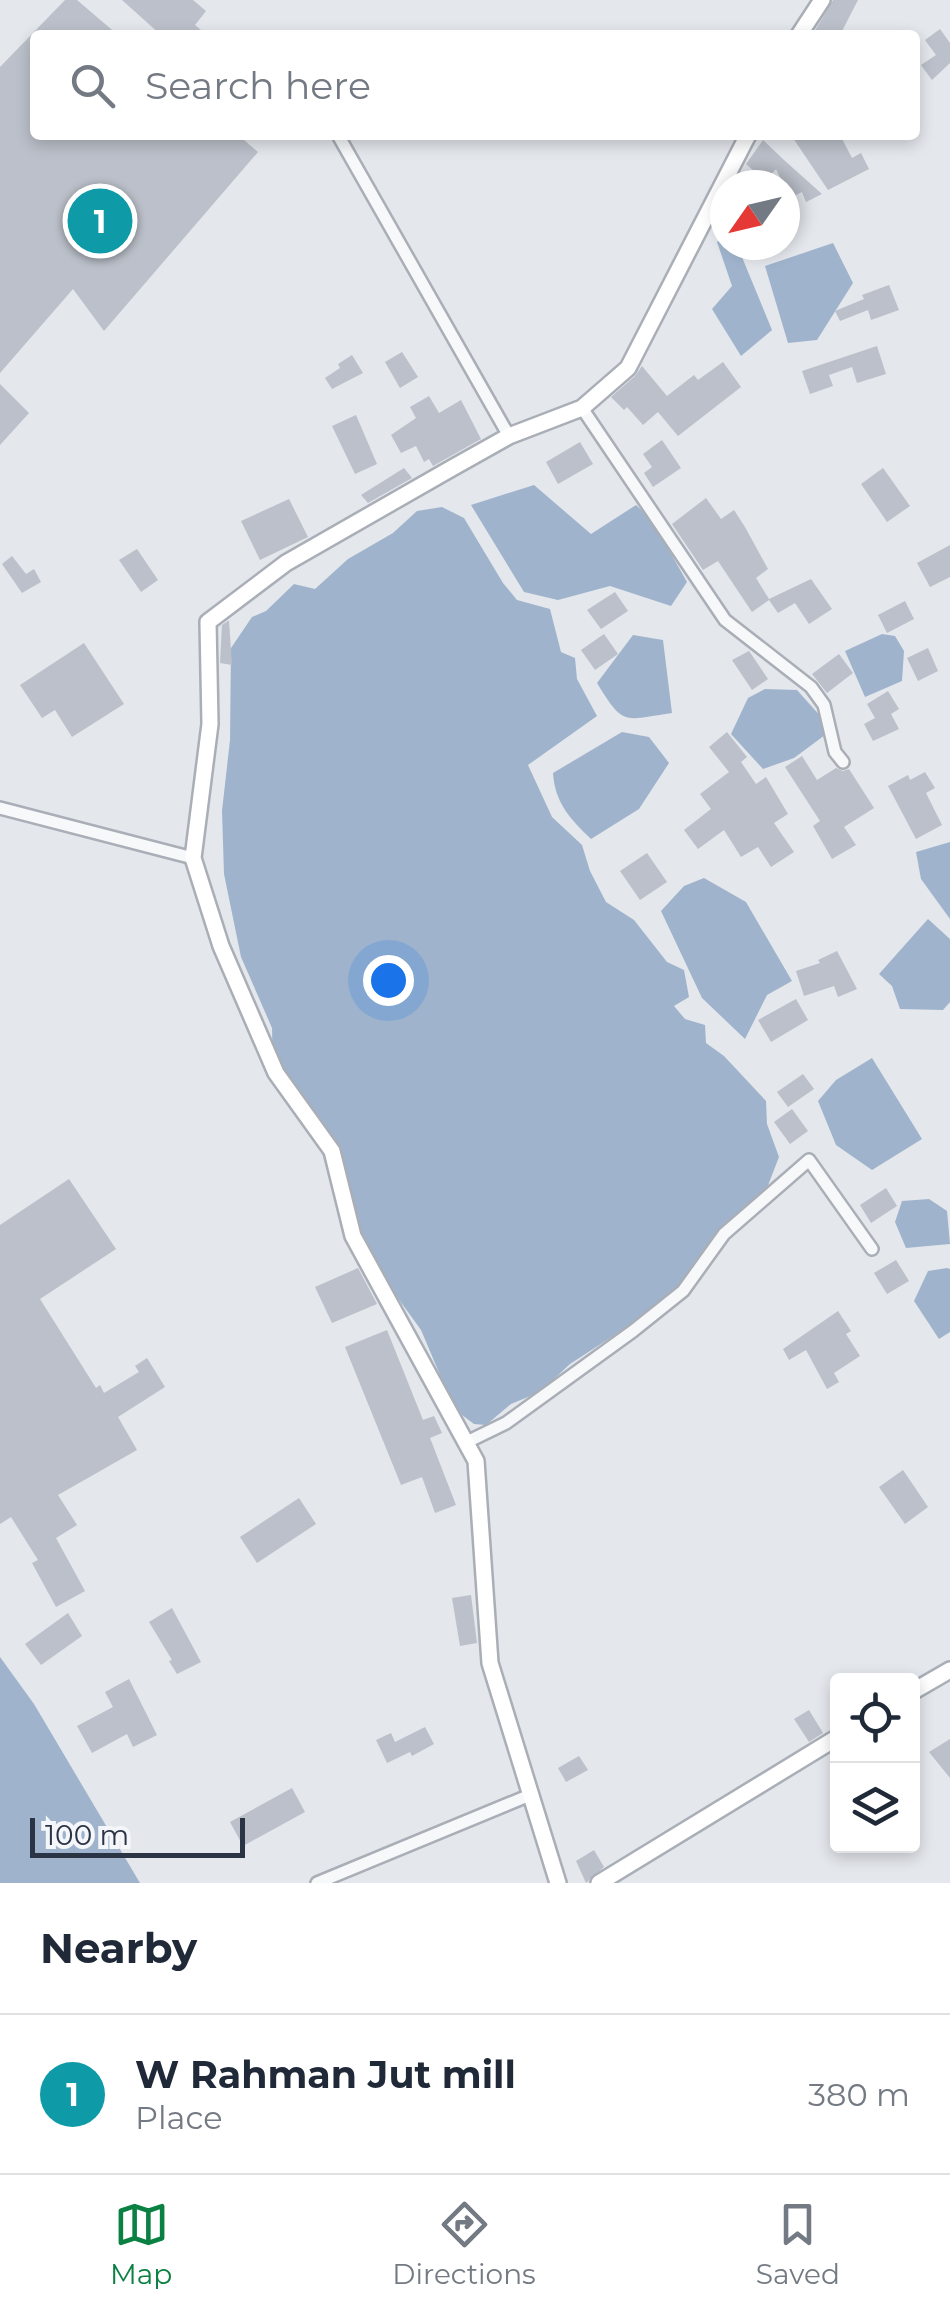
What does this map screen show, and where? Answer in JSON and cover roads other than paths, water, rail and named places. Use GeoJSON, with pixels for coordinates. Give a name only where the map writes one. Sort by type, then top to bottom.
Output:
{"type":"FeatureCollection","features":[{"type":"Feature","properties":{"kind":"street"},"geometry":{"type":"LineString","coordinates":[[802,30],[822,0]]}},
{"type":"Feature","properties":{"kind":"street"},"geometry":{"type":"LineString","coordinates":[[341,140],[508,436]]}},
{"type":"Feature","properties":{"kind":"street"},"geometry":{"type":"LineString","coordinates":[[558,1883],[490,1663],[476,1461],[352,1236],[332,1151],[276,1073],[222,946],[192,858],[210,724],[208,622],[286,562],[508,436],[582,408],[628,368],[745,140]]}},
{"type":"Feature","properties":{"kind":"street"},"geometry":{"type":"LineString","coordinates":[[582,408],[725,620],[811,687],[824,705],[835,752],[843,762]]}},
{"type":"Feature","properties":{"kind":"street"},"geometry":{"type":"LineString","coordinates":[[0,808],[192,858]]}},
{"type":"Feature","properties":{"kind":"street"},"geometry":{"type":"LineString","coordinates":[[467,1442],[506,1423],[682,1291],[724,1234],[810,1160],[872,1248]]}},
{"type":"Feature","properties":{"kind":"street"},"geometry":{"type":"LineString","coordinates":[[920,1687],[950,1670]]}},
{"type":"Feature","properties":{"kind":"street"},"geometry":{"type":"LineString","coordinates":[[599,1883],[830,1742]]}},
{"type":"Feature","properties":{"kind":"street"},"geometry":{"type":"LineString","coordinates":[[318,1883],[530,1795]]}},
{"type":"Feature","properties":{"kind":"water"},"geometry":{"type":"Polygon","coordinates":[[[833,243],[853,283],[817,340],[788,343],[765,266],[800,260],[800,254],[833,243]]]}},
{"type":"Feature","properties":{"kind":"water"},"geometry":{"type":"Polygon","coordinates":[[[723,260],[743,260],[772,330],[741,356],[712,309],[732,286],[723,260]]]}},
{"type":"Feature","properties":{"kind":"water"},"geometry":{"type":"Polygon","coordinates":[[[534,485],[591,534],[636,505],[652,520],[687,582],[671,606],[610,586],[558,600],[524,592],[471,505],[534,485]]]}},
{"type":"Feature","properties":{"kind":"water"},"geometry":{"type":"Polygon","coordinates":[[[442,507],[464,518],[517,600],[550,609],[561,652],[575,658],[577,679],[597,716],[528,765],[552,817],[582,845],[606,902],[634,920],[667,962],[684,970],[689,997],[674,1006],[685,1019],[705,1025],[706,1043],[724,1056],[766,1101],[767,1124],[779,1157],[767,1188],[684,1282],[636,1321],[570,1364],[540,1392],[511,1404],[486,1425],[474,1424],[462,1415],[446,1389],[421,1330],[353,1236],[331,1145],[273,1075],[272,1028],[241,957],[224,874],[222,811],[230,740],[231,648],[252,617],[266,611],[294,584],[315,589],[348,559],[393,533],[417,511],[442,507]]]}},
{"type":"Feature","properties":{"kind":"water"},"geometry":{"type":"Polygon","coordinates":[[[882,634],[895,636],[904,651],[902,681],[865,697],[845,651],[882,634]]]}},
{"type":"Feature","properties":{"kind":"water"},"geometry":{"type":"Polygon","coordinates":[[[633,635],[663,640],[672,713],[626,717],[613,707],[597,683],[633,635]]]}},
{"type":"Feature","properties":{"kind":"water"},"geometry":{"type":"Polygon","coordinates":[[[765,689],[797,690],[823,719],[825,735],[794,758],[763,769],[731,734],[748,698],[765,689]]]}},
{"type":"Feature","properties":{"kind":"water"},"geometry":{"type":"Polygon","coordinates":[[[622,732],[649,737],[669,763],[639,809],[591,839],[565,810],[553,773],[622,732]]]}},
{"type":"Feature","properties":{"kind":"water"},"geometry":{"type":"Polygon","coordinates":[[[950,842],[950,919],[921,879],[916,852],[950,842]]]}},
{"type":"Feature","properties":{"kind":"water"},"geometry":{"type":"Polygon","coordinates":[[[704,878],[746,902],[792,981],[767,995],[745,1039],[702,998],[661,911],[684,886],[704,878]]]}},
{"type":"Feature","properties":{"kind":"water"},"geometry":{"type":"Polygon","coordinates":[[[928,919],[950,939],[950,1002],[943,1010],[900,1009],[892,986],[879,974],[928,919]]]}},
{"type":"Feature","properties":{"kind":"water"},"geometry":{"type":"Polygon","coordinates":[[[872,1058],[922,1139],[872,1170],[836,1145],[818,1101],[836,1080],[872,1058]]]}},
{"type":"Feature","properties":{"kind":"water"},"geometry":{"type":"Polygon","coordinates":[[[929,1199],[947,1211],[950,1244],[906,1248],[895,1222],[902,1201],[929,1199]]]}},
{"type":"Feature","properties":{"kind":"water"},"geometry":{"type":"Polygon","coordinates":[[[947,1268],[950,1332],[939,1339],[914,1301],[928,1271],[947,1268]]]}},
{"type":"Feature","properties":{"kind":"water"},"geometry":{"type":"Polygon","coordinates":[[[0,1657],[34,1704],[140,1883],[0,1883],[0,1657]]]}},
{"type":"Feature","properties":{"kind":"place","name":"W Rahman Jut mill"},"geometry":{"type":"Point","coordinates":[100,221]}}]}
